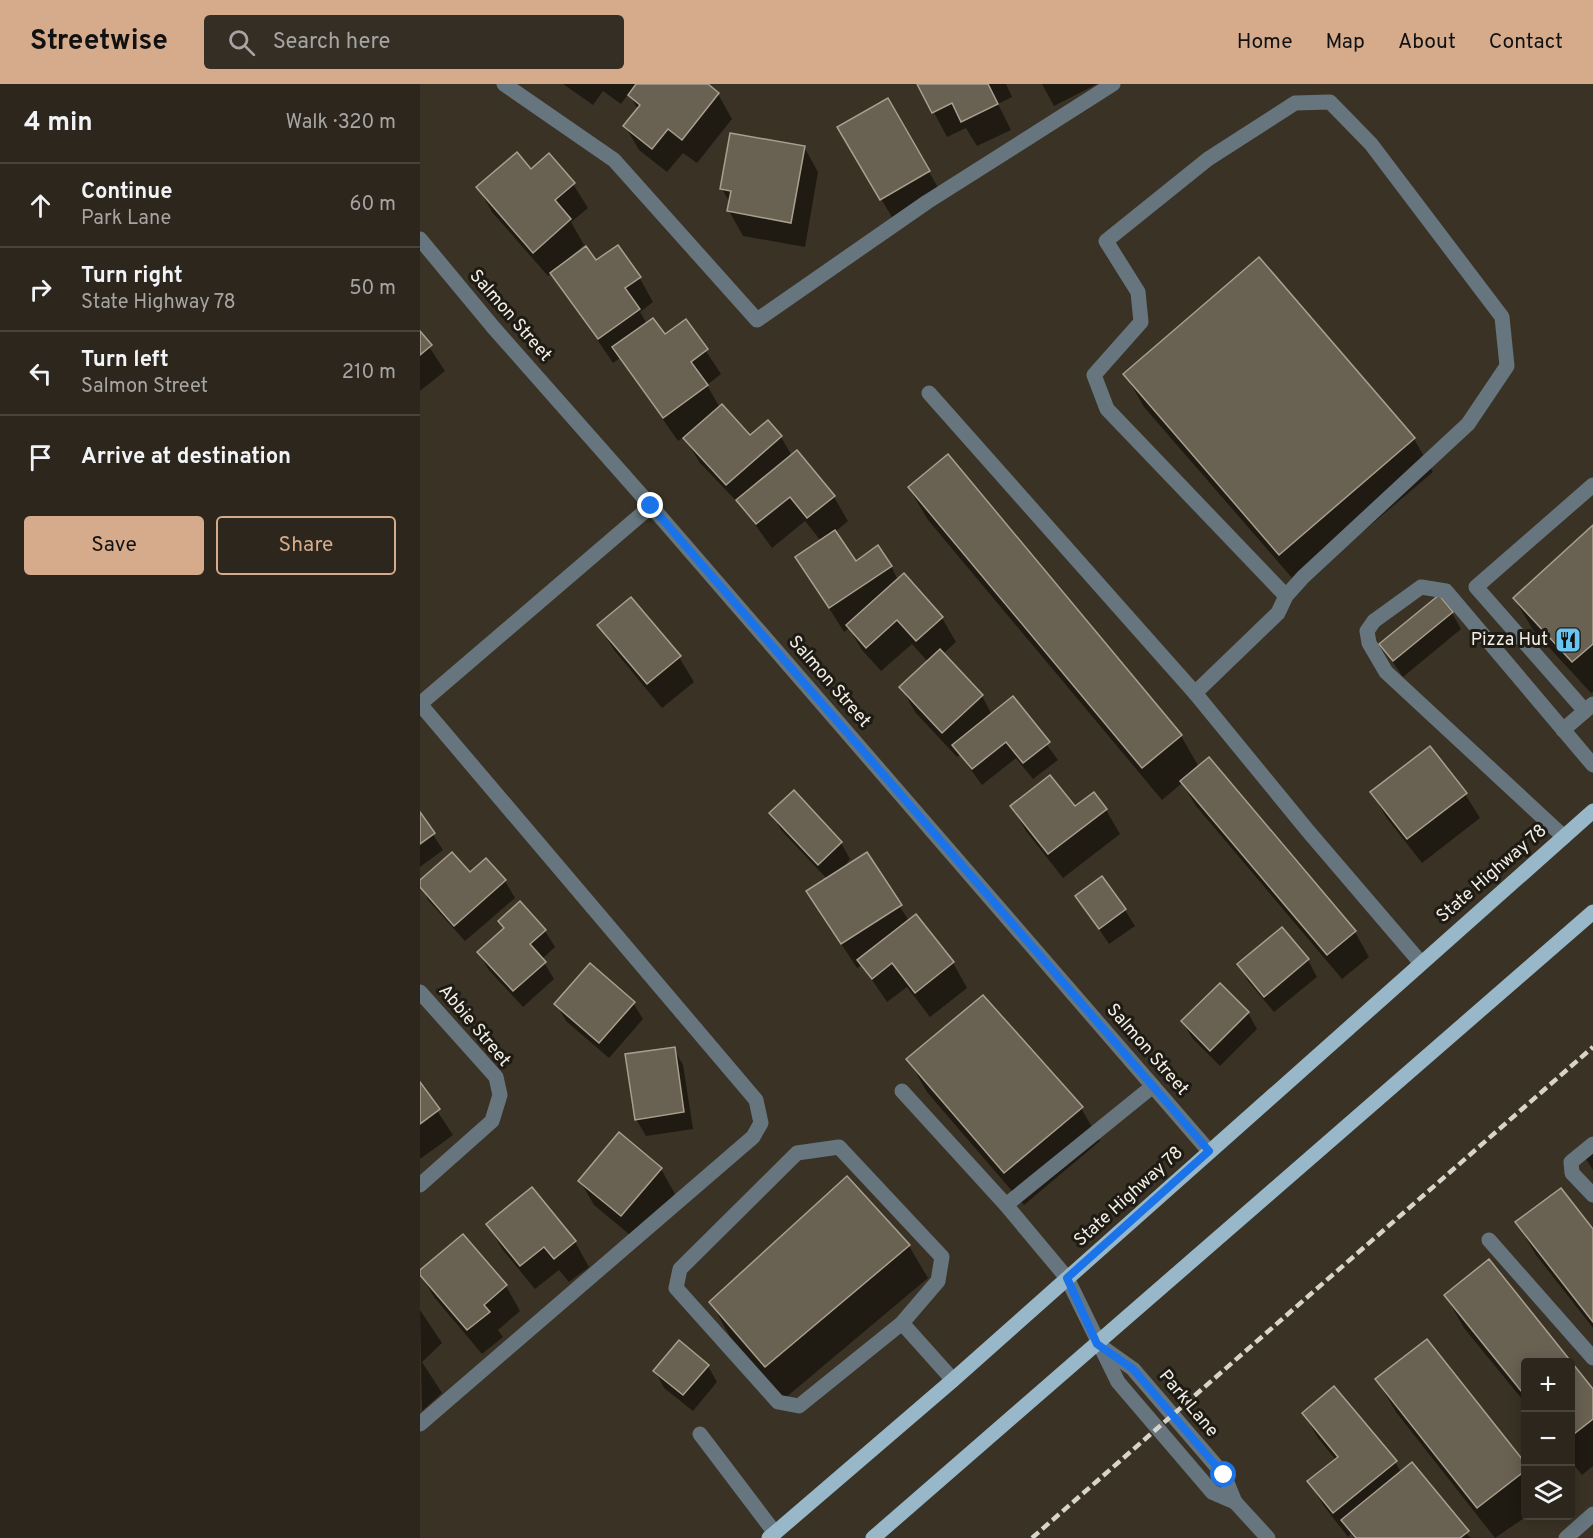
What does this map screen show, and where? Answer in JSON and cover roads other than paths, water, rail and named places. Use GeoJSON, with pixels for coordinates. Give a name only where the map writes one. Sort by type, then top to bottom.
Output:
{"type":"FeatureCollection","features":[{"type":"Feature","properties":{"kind":"main road","name":"State Highway 78"},"geometry":{"type":"LineString","coordinates":[[772,1536],[953,1380],[1593,811]]}},
{"type":"Feature","properties":{"kind":"main road"},"geometry":{"type":"LineString","coordinates":[[873,1538],[1593,912]]}},
{"type":"Feature","properties":{"kind":"street"},"geometry":{"type":"LineString","coordinates":[[504,84],[614,160],[757,320],[927,202],[1113,84]]}},
{"type":"Feature","properties":{"kind":"street"},"geometry":{"type":"LineString","coordinates":[[1195,693],[1278,613],[1286,596],[1468,424],[1507,366],[1502,317],[1371,144],[1330,102],[1295,103],[1208,159],[1106,241],[1138,292],[1140,321],[1094,375],[1107,409],[1286,596]]}},
{"type":"Feature","properties":{"kind":"street","name":"Salmon Street"},"geometry":{"type":"LineString","coordinates":[[420,239],[493,327],[651,506],[1209,1151]]}},
{"type":"Feature","properties":{"kind":"street"},"geometry":{"type":"LineString","coordinates":[[929,393],[1195,693],[1421,963]]}},
{"type":"Feature","properties":{"kind":"street"},"geometry":{"type":"LineString","coordinates":[[1563,730],[1589,708],[1476,587],[1593,486]]}},
{"type":"Feature","properties":{"kind":"street"},"geometry":{"type":"LineString","coordinates":[[420,1424],[753,1137],[761,1123],[756,1100],[420,704],[651,506]]}},
{"type":"Feature","properties":{"kind":"street"},"geometry":{"type":"LineString","coordinates":[[1564,837],[1386,672],[1370,643],[1367,631],[1374,621],[1420,587],[1432,587],[1446,591],[1593,765]]}},
{"type":"Feature","properties":{"kind":"street","name":"Abbie Street"},"geometry":{"type":"LineString","coordinates":[[420,992],[496,1077],[500,1095],[492,1121],[420,1185]]}},
{"type":"Feature","properties":{"kind":"street"},"geometry":{"type":"LineString","coordinates":[[1006,1205],[1153,1086]]}},
{"type":"Feature","properties":{"kind":"street"},"geometry":{"type":"LineString","coordinates":[[902,1091],[1006,1205],[1067,1278],[1097,1344],[1118,1382],[1212,1492],[1235,1502],[1268,1538]]}},
{"type":"Feature","properties":{"kind":"street"},"geometry":{"type":"LineString","coordinates":[[1593,1144],[1571,1162],[1572,1173],[1593,1195]]}},
{"type":"Feature","properties":{"kind":"street"},"geometry":{"type":"LineString","coordinates":[[839,1147],[942,1257],[938,1281],[902,1323],[799,1406],[778,1402],[676,1288],[680,1269],[797,1153],[839,1147]]}},
{"type":"Feature","properties":{"kind":"street"},"geometry":{"type":"LineString","coordinates":[[1489,1240],[1593,1358]]}},
{"type":"Feature","properties":{"kind":"street"},"geometry":{"type":"LineString","coordinates":[[902,1323],[953,1380]]}},
{"type":"Feature","properties":{"kind":"street"},"geometry":{"type":"LineString","coordinates":[[700,1434],[772,1536]]}},
{"type":"Feature","properties":{"kind":"street"},"geometry":{"type":"LineString","coordinates":[[1566,1538],[1593,1514]]}},
{"type":"Feature","properties":{"kind":"railway"},"geometry":{"type":"LineString","coordinates":[[1032,1538],[1593,1047]]}},
{"type":"Feature","properties":{"kind":"place","name":"Pizza Hut"},"geometry":{"type":"Point","coordinates":[1568,640]}}]}
